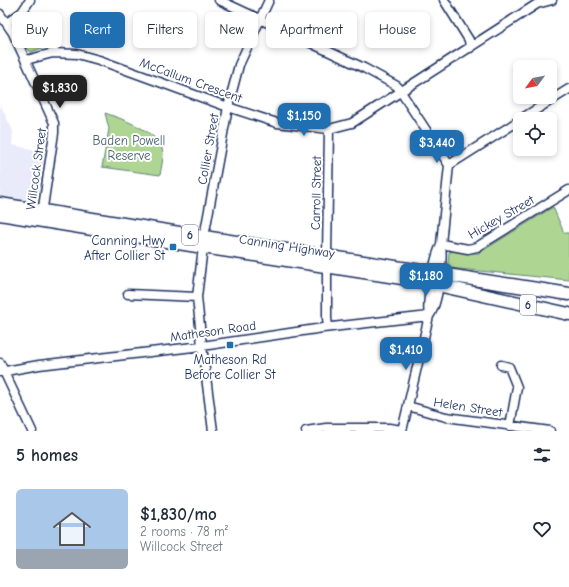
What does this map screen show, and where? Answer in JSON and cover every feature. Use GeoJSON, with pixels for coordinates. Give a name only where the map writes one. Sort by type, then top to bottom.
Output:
{"type":"FeatureCollection","features":[{"type":"Feature","properties":{"kind":"highway","name":"Canning Highway"},"geometry":{"type":"LineString","coordinates":[[0,204],[41,216]]}},
{"type":"Feature","properties":{"kind":"highway","name":"Canning Highway"},"geometry":{"type":"LineString","coordinates":[[0,214],[41,216],[436,279],[569,294]]}},
{"type":"Feature","properties":{"kind":"highway","name":"Canning Highway"},"geometry":{"type":"LineString","coordinates":[[436,279],[569,314]]}},
{"type":"Feature","properties":{"kind":"street"},"geometry":{"type":"LineString","coordinates":[[8,23],[22,12],[30,0]]}},
{"type":"Feature","properties":{"kind":"street"},"geometry":{"type":"LineString","coordinates":[[219,0],[385,78],[397,86],[449,164],[441,244],[437,253],[434,310],[429,316],[402,430],[389,428],[331,428],[306,431]]}},
{"type":"Feature","properties":{"kind":"street","name":"Collier Street"},"geometry":{"type":"LineString","coordinates":[[213,431],[197,297],[204,242],[228,107],[239,65],[269,0]]}},
{"type":"Feature","properties":{"kind":"street"},"geometry":{"type":"LineString","coordinates":[[444,0],[469,40],[470,48]]}},
{"type":"Feature","properties":{"kind":"street","name":"McCallum Crescent"},"geometry":{"type":"LineString","coordinates":[[26,60],[51,53],[77,54],[99,60],[228,107],[277,122],[329,129],[352,123],[537,4],[552,0]]}},
{"type":"Feature","properties":{"kind":"street","name":"Willcock Street"},"geometry":{"type":"LineString","coordinates":[[0,14],[8,23],[54,123],[54,133],[41,216]]}},
{"type":"Feature","properties":{"kind":"street"},"geometry":{"type":"LineString","coordinates":[[531,112],[569,89]]}},
{"type":"Feature","properties":{"kind":"street"},"geometry":{"type":"LineString","coordinates":[[449,164],[513,123]]}},
{"type":"Feature","properties":{"kind":"street","name":"Carroll Street"},"geometry":{"type":"LineString","coordinates":[[328,327],[327,261],[329,129]]}},
{"type":"Feature","properties":{"kind":"street","name":"Hickey Street"},"geometry":{"type":"LineString","coordinates":[[441,244],[468,249],[475,248],[569,190]]}},
{"type":"Feature","properties":{"kind":"street"},"geometry":{"type":"LineString","coordinates":[[128,294],[197,297]]}},
{"type":"Feature","properties":{"kind":"street","name":"Matheson Road"},"geometry":{"type":"LineString","coordinates":[[2,371],[38,365],[202,346],[328,327],[429,316]]}},
{"type":"Feature","properties":{"kind":"street"},"geometry":{"type":"LineString","coordinates":[[0,363],[2,371],[32,431]]}},
{"type":"Feature","properties":{"kind":"street"},"geometry":{"type":"LineString","coordinates":[[501,365],[509,367],[517,387],[510,426]]}},
{"type":"Feature","properties":{"kind":"street","name":"Helen Street"},"geometry":{"type":"LineString","coordinates":[[408,406],[446,417],[550,431]]}},
{"type":"Feature","properties":{"kind":"shaded area"},"geometry":{"type":"Polygon","coordinates":[[[0,104],[13,131],[12,145],[46,152],[40,197],[30,203],[0,198],[0,104]]]}},
{"type":"Feature","properties":{"kind":"green space"},"geometry":{"type":"Polygon","coordinates":[[[27,48],[42,48],[31,52],[27,48]]]}},
{"type":"Feature","properties":{"kind":"green space","name":"Baden Powell Reserve"},"geometry":{"type":"Polygon","coordinates":[[[105,113],[131,123],[149,133],[156,139],[161,146],[163,154],[160,175],[102,167],[109,129],[105,113]]]}},
{"type":"Feature","properties":{"kind":"green space"},"geometry":{"type":"Polygon","coordinates":[[[553,207],[564,233],[569,233],[569,280],[450,268],[448,265],[449,252],[456,251],[479,253],[553,207]]]}},
{"type":"Feature","properties":{"kind":"place","name":"Canning Hwy After Collier St"},"geometry":{"type":"Point","coordinates":[173,247]}},
{"type":"Feature","properties":{"kind":"place","name":"Matheson Rd Before Collier St"},"geometry":{"type":"Point","coordinates":[230,345]}}]}
